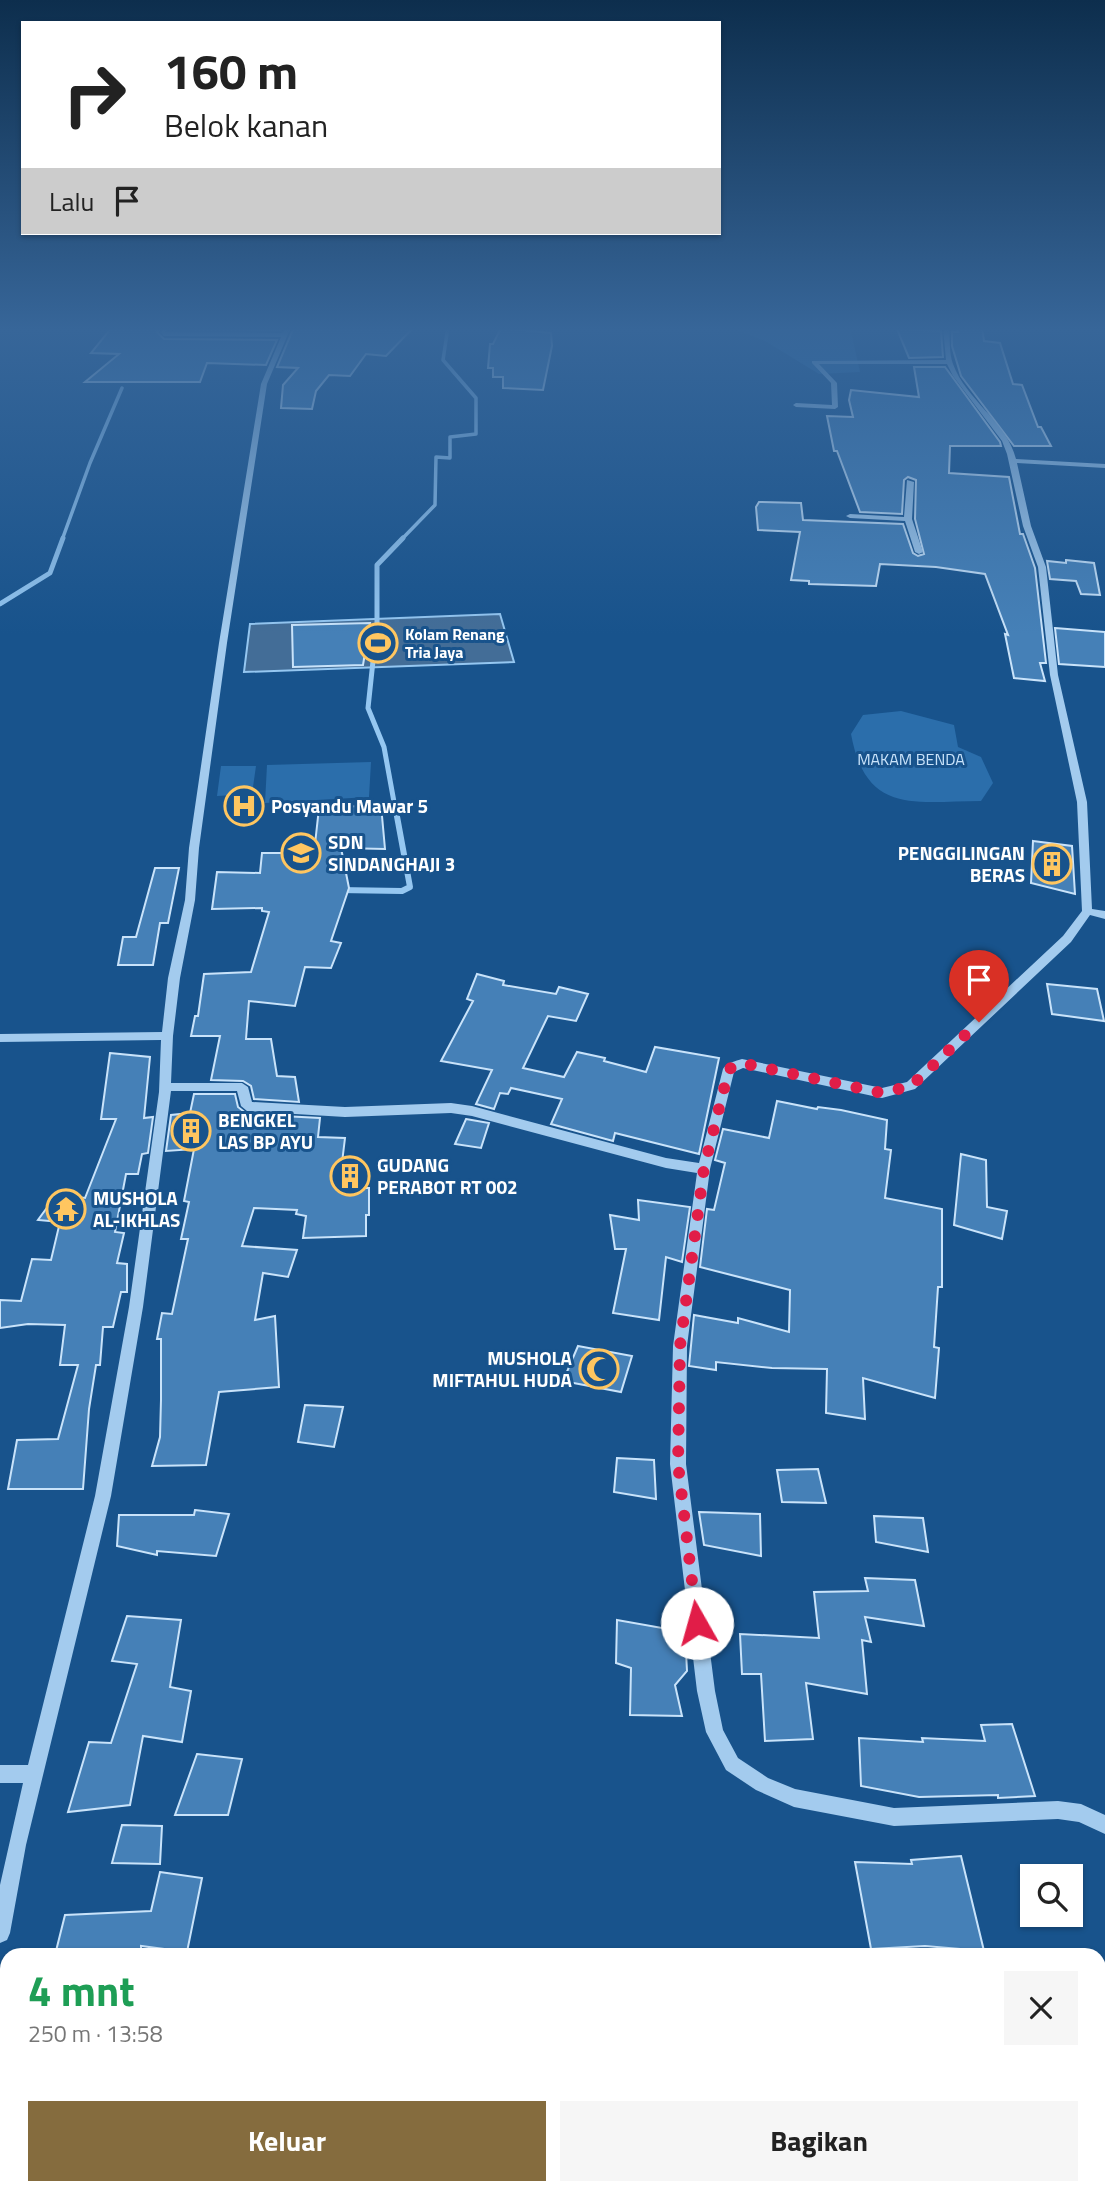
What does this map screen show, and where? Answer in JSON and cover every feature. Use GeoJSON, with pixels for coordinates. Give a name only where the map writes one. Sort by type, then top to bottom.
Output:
{"type":"FeatureCollection","features":[{"type":"Feature","properties":{"kind":"street"},"geometry":{"type":"LineString","coordinates":[[0,1933],[17,1845],[103,1496],[136,1307],[165,1087],[167,1036],[174,978],[190,900],[194,848],[222,643],[257,429]]}},
{"type":"Feature","properties":{"kind":"street"},"geometry":{"type":"LineString","coordinates":[[996,429],[1005,441],[1012,461],[1027,526],[1042,567],[1054,674],[1082,802],[1087,911],[1067,939],[911,1086],[882,1093],[742,1063],[729,1069],[704,1168],[680,1346],[678,1464],[706,1691],[715,1732],[732,1764],[762,1784],[794,1798],[894,1817],[1058,1810],[1081,1813],[1105,1825]]}},
{"type":"Feature","properties":{"kind":"street"},"geometry":{"type":"LineString","coordinates":[[1012,461],[1105,466]]}},
{"type":"Feature","properties":{"kind":"street"},"geometry":{"type":"LineString","coordinates":[[910,482],[908,519],[919,552]]}},
{"type":"Feature","properties":{"kind":"street"},"geometry":{"type":"LineString","coordinates":[[850,516],[908,519]]}},
{"type":"Feature","properties":{"kind":"street"},"geometry":{"type":"LineString","coordinates":[[1087,911],[1105,915]]}},
{"type":"Feature","properties":{"kind":"street"},"geometry":{"type":"LineString","coordinates":[[0,1038],[167,1036]]}},
{"type":"Feature","properties":{"kind":"street"},"geometry":{"type":"LineString","coordinates":[[165,1087],[242,1087],[247,1107],[345,1112],[451,1108],[472,1111],[666,1163],[704,1168]]}},
{"type":"Feature","properties":{"kind":"street"},"geometry":{"type":"LineString","coordinates":[[0,1774],[34,1774]]}},
{"type":"Feature","properties":{"kind":"green space","name":"MAKAM BENDA"},"geometry":{"type":"Polygon","coordinates":[[[901,711],[954,725],[958,747],[981,757],[993,783],[981,801],[935,802],[897,798],[882,791],[868,779],[858,760],[851,734],[863,715],[901,711]]]}},
{"type":"Feature","properties":{"kind":"green space"},"geometry":{"type":"Polygon","coordinates":[[[371,762],[369,797],[265,803],[267,765],[371,762]]]}},
{"type":"Feature","properties":{"kind":"green space"},"geometry":{"type":"Polygon","coordinates":[[[221,766],[256,766],[252,794],[217,796],[221,766]]]}},
{"type":"Feature","properties":{"kind":"shaded area","name":"Kolam Renang Tria Jaya"},"geometry":{"type":"Polygon","coordinates":[[[500,614],[514,662],[244,672],[250,624],[500,614]]]}},
{"type":"Feature","properties":{"kind":"building"},"geometry":{"type":"Polygon","coordinates":[[[830,429],[991,429],[1001,446],[950,446],[949,473],[1009,477],[1020,534],[1023,534],[1035,568],[1046,663],[1040,663],[1045,681],[1014,678],[1005,634],[1008,635],[985,574],[936,567],[880,564],[876,586],[809,584],[809,581],[791,580],[800,532],[758,530],[756,507],[759,502],[801,503],[803,520],[903,524],[913,553],[918,556],[924,554],[915,519],[916,480],[908,477],[904,480],[902,514],[860,512],[837,451],[834,451],[830,429]]]}},
{"type":"Feature","properties":{"kind":"building"},"geometry":{"type":"Polygon","coordinates":[[[1001,429],[1042,429],[1051,446],[1014,446],[1001,429]]]}},
{"type":"Feature","properties":{"kind":"building"},"geometry":{"type":"Polygon","coordinates":[[[1066,560],[1094,563],[1100,595],[1081,594],[1076,581],[1050,579],[1047,561],[1066,563],[1066,560]]]}},
{"type":"Feature","properties":{"kind":"building"},"geometry":{"type":"Polygon","coordinates":[[[370,623],[363,665],[293,667],[292,625],[370,623]]]}},
{"type":"Feature","properties":{"kind":"building"},"geometry":{"type":"Polygon","coordinates":[[[1055,628],[1105,632],[1105,667],[1059,664],[1055,628]]]}},
{"type":"Feature","properties":{"kind":"building"},"geometry":{"type":"Polygon","coordinates":[[[381,805],[385,849],[341,848],[349,888],[331,941],[341,943],[331,968],[305,967],[295,1006],[249,1001],[246,1039],[271,1039],[277,1076],[295,1077],[299,1102],[254,1099],[251,1086],[243,1081],[211,1080],[220,1036],[191,1036],[195,1016],[198,1016],[204,974],[251,972],[269,912],[262,911],[262,908],[212,909],[217,872],[260,873],[262,853],[314,853],[319,808],[381,805]]]}},
{"type":"Feature","properties":{"kind":"building","name":"PENGGILINGAN BERAS"},"geometry":{"type":"Polygon","coordinates":[[[1033,841],[1072,846],[1075,894],[1031,883],[1033,841]]]}},
{"type":"Feature","properties":{"kind":"building"},"geometry":{"type":"Polygon","coordinates":[[[155,868],[179,868],[168,923],[160,923],[153,965],[118,965],[123,937],[136,937],[155,868]]]}},
{"type":"Feature","properties":{"kind":"building"},"geometry":{"type":"Polygon","coordinates":[[[477,974],[504,981],[503,985],[556,994],[559,987],[588,994],[576,1021],[548,1016],[523,1068],[564,1077],[577,1052],[646,1072],[655,1047],[719,1058],[699,1154],[615,1133],[613,1141],[551,1124],[562,1099],[511,1088],[508,1094],[500,1093],[494,1109],[476,1104],[492,1070],[441,1061],[473,1001],[467,999],[477,974]]]}},
{"type":"Feature","properties":{"kind":"building"},"geometry":{"type":"Polygon","coordinates":[[[1047,984],[1097,989],[1104,1021],[1052,1014],[1047,984]]]}},
{"type":"Feature","properties":{"kind":"building"},"geometry":{"type":"Polygon","coordinates":[[[110,1053],[150,1057],[144,1118],[153,1117],[148,1153],[142,1154],[138,1174],[126,1174],[115,1232],[124,1233],[117,1263],[127,1264],[127,1292],[121,1292],[113,1327],[103,1327],[100,1365],[96,1365],[89,1409],[83,1489],[8,1489],[17,1440],[58,1439],[78,1365],[60,1365],[65,1325],[28,1324],[0,1328],[0,1300],[21,1301],[32,1259],[51,1260],[60,1222],[38,1220],[57,1194],[85,1198],[116,1119],[101,1119],[110,1053]]]}},
{"type":"Feature","properties":{"kind":"building"},"geometry":{"type":"Polygon","coordinates":[[[194,1094],[235,1094],[238,1107],[247,1114],[320,1118],[318,1137],[345,1138],[341,1171],[359,1170],[357,1188],[369,1188],[369,1215],[366,1215],[366,1236],[303,1238],[306,1216],[296,1214],[297,1210],[254,1208],[242,1246],[297,1250],[288,1277],[263,1273],[255,1320],[275,1316],[279,1387],[219,1392],[206,1465],[152,1466],[160,1437],[161,1339],[157,1339],[162,1313],[172,1314],[188,1239],[181,1239],[189,1202],[184,1201],[194,1149],[166,1151],[171,1115],[190,1113],[194,1094]]]}},
{"type":"Feature","properties":{"kind":"building"},"geometry":{"type":"Polygon","coordinates":[[[777,1101],[887,1120],[885,1149],[891,1150],[885,1198],[942,1209],[942,1287],[938,1287],[934,1347],[939,1348],[935,1398],[863,1378],[865,1419],[826,1413],[827,1369],[772,1368],[716,1362],[716,1370],[689,1366],[694,1315],[738,1323],[738,1318],[789,1332],[790,1290],[700,1267],[707,1209],[714,1210],[725,1163],[715,1160],[723,1129],[769,1138],[777,1101]]]}},
{"type":"Feature","properties":{"kind":"building"},"geometry":{"type":"Polygon","coordinates":[[[466,1119],[489,1123],[481,1148],[455,1144],[466,1119]]]}},
{"type":"Feature","properties":{"kind":"building"},"geometry":{"type":"Polygon","coordinates":[[[961,1154],[986,1160],[987,1207],[1007,1211],[1002,1239],[954,1225],[961,1154]]]}},
{"type":"Feature","properties":{"kind":"building"},"geometry":{"type":"Polygon","coordinates":[[[638,1200],[690,1207],[682,1262],[666,1257],[659,1320],[613,1313],[626,1249],[615,1249],[610,1215],[639,1220],[638,1200]]]}},
{"type":"Feature","properties":{"kind":"building","name":"MUSHOLA MIFTAHUL HUDA"},"geometry":{"type":"Polygon","coordinates":[[[578,1346],[632,1356],[621,1392],[563,1381],[578,1346]]]}},
{"type":"Feature","properties":{"kind":"building"},"geometry":{"type":"Polygon","coordinates":[[[305,1405],[343,1407],[334,1447],[298,1442],[305,1405]]]}},
{"type":"Feature","properties":{"kind":"building"},"geometry":{"type":"Polygon","coordinates":[[[617,1458],[654,1460],[656,1499],[614,1492],[617,1458]]]}},
{"type":"Feature","properties":{"kind":"building"},"geometry":{"type":"Polygon","coordinates":[[[818,1469],[826,1503],[782,1502],[777,1470],[818,1469]]]}},
{"type":"Feature","properties":{"kind":"building"},"geometry":{"type":"Polygon","coordinates":[[[195,1510],[229,1514],[216,1556],[157,1551],[157,1555],[117,1546],[119,1515],[194,1515],[195,1510]]]}},
{"type":"Feature","properties":{"kind":"building"},"geometry":{"type":"Polygon","coordinates":[[[699,1512],[760,1514],[761,1556],[704,1545],[699,1512]]]}},
{"type":"Feature","properties":{"kind":"building"},"geometry":{"type":"Polygon","coordinates":[[[874,1516],[923,1518],[928,1552],[876,1542],[874,1516]]]}},
{"type":"Feature","properties":{"kind":"building"},"geometry":{"type":"Polygon","coordinates":[[[865,1578],[915,1580],[924,1626],[865,1617],[871,1642],[862,1640],[867,1694],[806,1683],[813,1739],[765,1741],[761,1674],[742,1674],[740,1634],[819,1638],[814,1592],[868,1591],[865,1578]]]}},
{"type":"Feature","properties":{"kind":"building"},"geometry":{"type":"Polygon","coordinates":[[[127,1616],[181,1620],[170,1687],[191,1691],[182,1742],[143,1736],[130,1805],[68,1812],[89,1742],[111,1743],[137,1664],[112,1661],[127,1616]]]}},
{"type":"Feature","properties":{"kind":"building"},"geometry":{"type":"Polygon","coordinates":[[[617,1620],[685,1632],[687,1671],[675,1685],[682,1716],[630,1715],[631,1668],[616,1663],[617,1620]]]}},
{"type":"Feature","properties":{"kind":"building"},"geometry":{"type":"Polygon","coordinates":[[[1012,1724],[1035,1796],[919,1797],[861,1786],[859,1738],[923,1742],[922,1738],[985,1741],[981,1725],[1012,1724]]]}},
{"type":"Feature","properties":{"kind":"building"},"geometry":{"type":"Polygon","coordinates":[[[197,1754],[242,1759],[228,1815],[175,1815],[197,1754]]]}},
{"type":"Feature","properties":{"kind":"building"},"geometry":{"type":"Polygon","coordinates":[[[122,1825],[162,1826],[160,1864],[112,1863],[122,1825]]]}},
{"type":"Feature","properties":{"kind":"building"},"geometry":{"type":"Polygon","coordinates":[[[961,1856],[983,1948],[871,1948],[855,1862],[912,1864],[911,1860],[961,1856]]]}},
{"type":"Feature","properties":{"kind":"building"},"geometry":{"type":"Polygon","coordinates":[[[160,1872],[202,1878],[188,1948],[57,1948],[65,1915],[151,1911],[160,1872]]]}},
{"type":"Feature","properties":{"kind":"waterway"},"geometry":{"type":"LineString","coordinates":[[62,540],[104,429]]}},
{"type":"Feature","properties":{"kind":"waterway"},"geometry":{"type":"LineString","coordinates":[[401,540],[435,505],[436,457],[450,458],[450,437],[476,434],[476,429]]}},
{"type":"Feature","properties":{"kind":"waterway"},"geometry":{"type":"LineString","coordinates":[[0,604],[50,573],[63,538]]}},
{"type":"Feature","properties":{"kind":"waterway"},"geometry":{"type":"LineString","coordinates":[[377,628],[377,565],[403,538]]}},
{"type":"Feature","properties":{"kind":"waterway"},"geometry":{"type":"LineString","coordinates":[[373,661],[368,708],[384,747],[396,813]]}},
{"type":"Feature","properties":{"kind":"waterway"},"geometry":{"type":"LineString","coordinates":[[339,890],[402,891],[410,887],[396,811]]}},
{"type":"Feature","properties":{"kind":"place","name":"Kolam Renang Tria Jaya"},"geometry":{"type":"Point","coordinates":[378,643]}},
{"type":"Feature","properties":{"kind":"place","name":"Posyandu Mawar 5"},"geometry":{"type":"Point","coordinates":[244,806]}},
{"type":"Feature","properties":{"kind":"place","name":"SDN SINDANGHAJI 3"},"geometry":{"type":"Point","coordinates":[301,853]}},
{"type":"Feature","properties":{"kind":"place","name":"PENGGILINGAN BERAS"},"geometry":{"type":"Point","coordinates":[1052,864]}},
{"type":"Feature","properties":{"kind":"place","name":"BENGKEL LAS BP AYU"},"geometry":{"type":"Point","coordinates":[191,1131]}},
{"type":"Feature","properties":{"kind":"place","name":"GUDANG PERABOT RT 002"},"geometry":{"type":"Point","coordinates":[350,1176]}},
{"type":"Feature","properties":{"kind":"place","name":"MUSHOLA AL-IKHLAS"},"geometry":{"type":"Point","coordinates":[66,1209]}},
{"type":"Feature","properties":{"kind":"place","name":"MUSHOLA MIFTAHUL HUDA"},"geometry":{"type":"Point","coordinates":[599,1369]}},
{"type":"Feature","properties":{"kind":"route"},"geometry":{"type":"LineString","coordinates":[[697,1623],[678,1464],[680,1346],[704,1168],[729,1069],[742,1063],[882,1093],[911,1086],[979,1022]]}}]}
